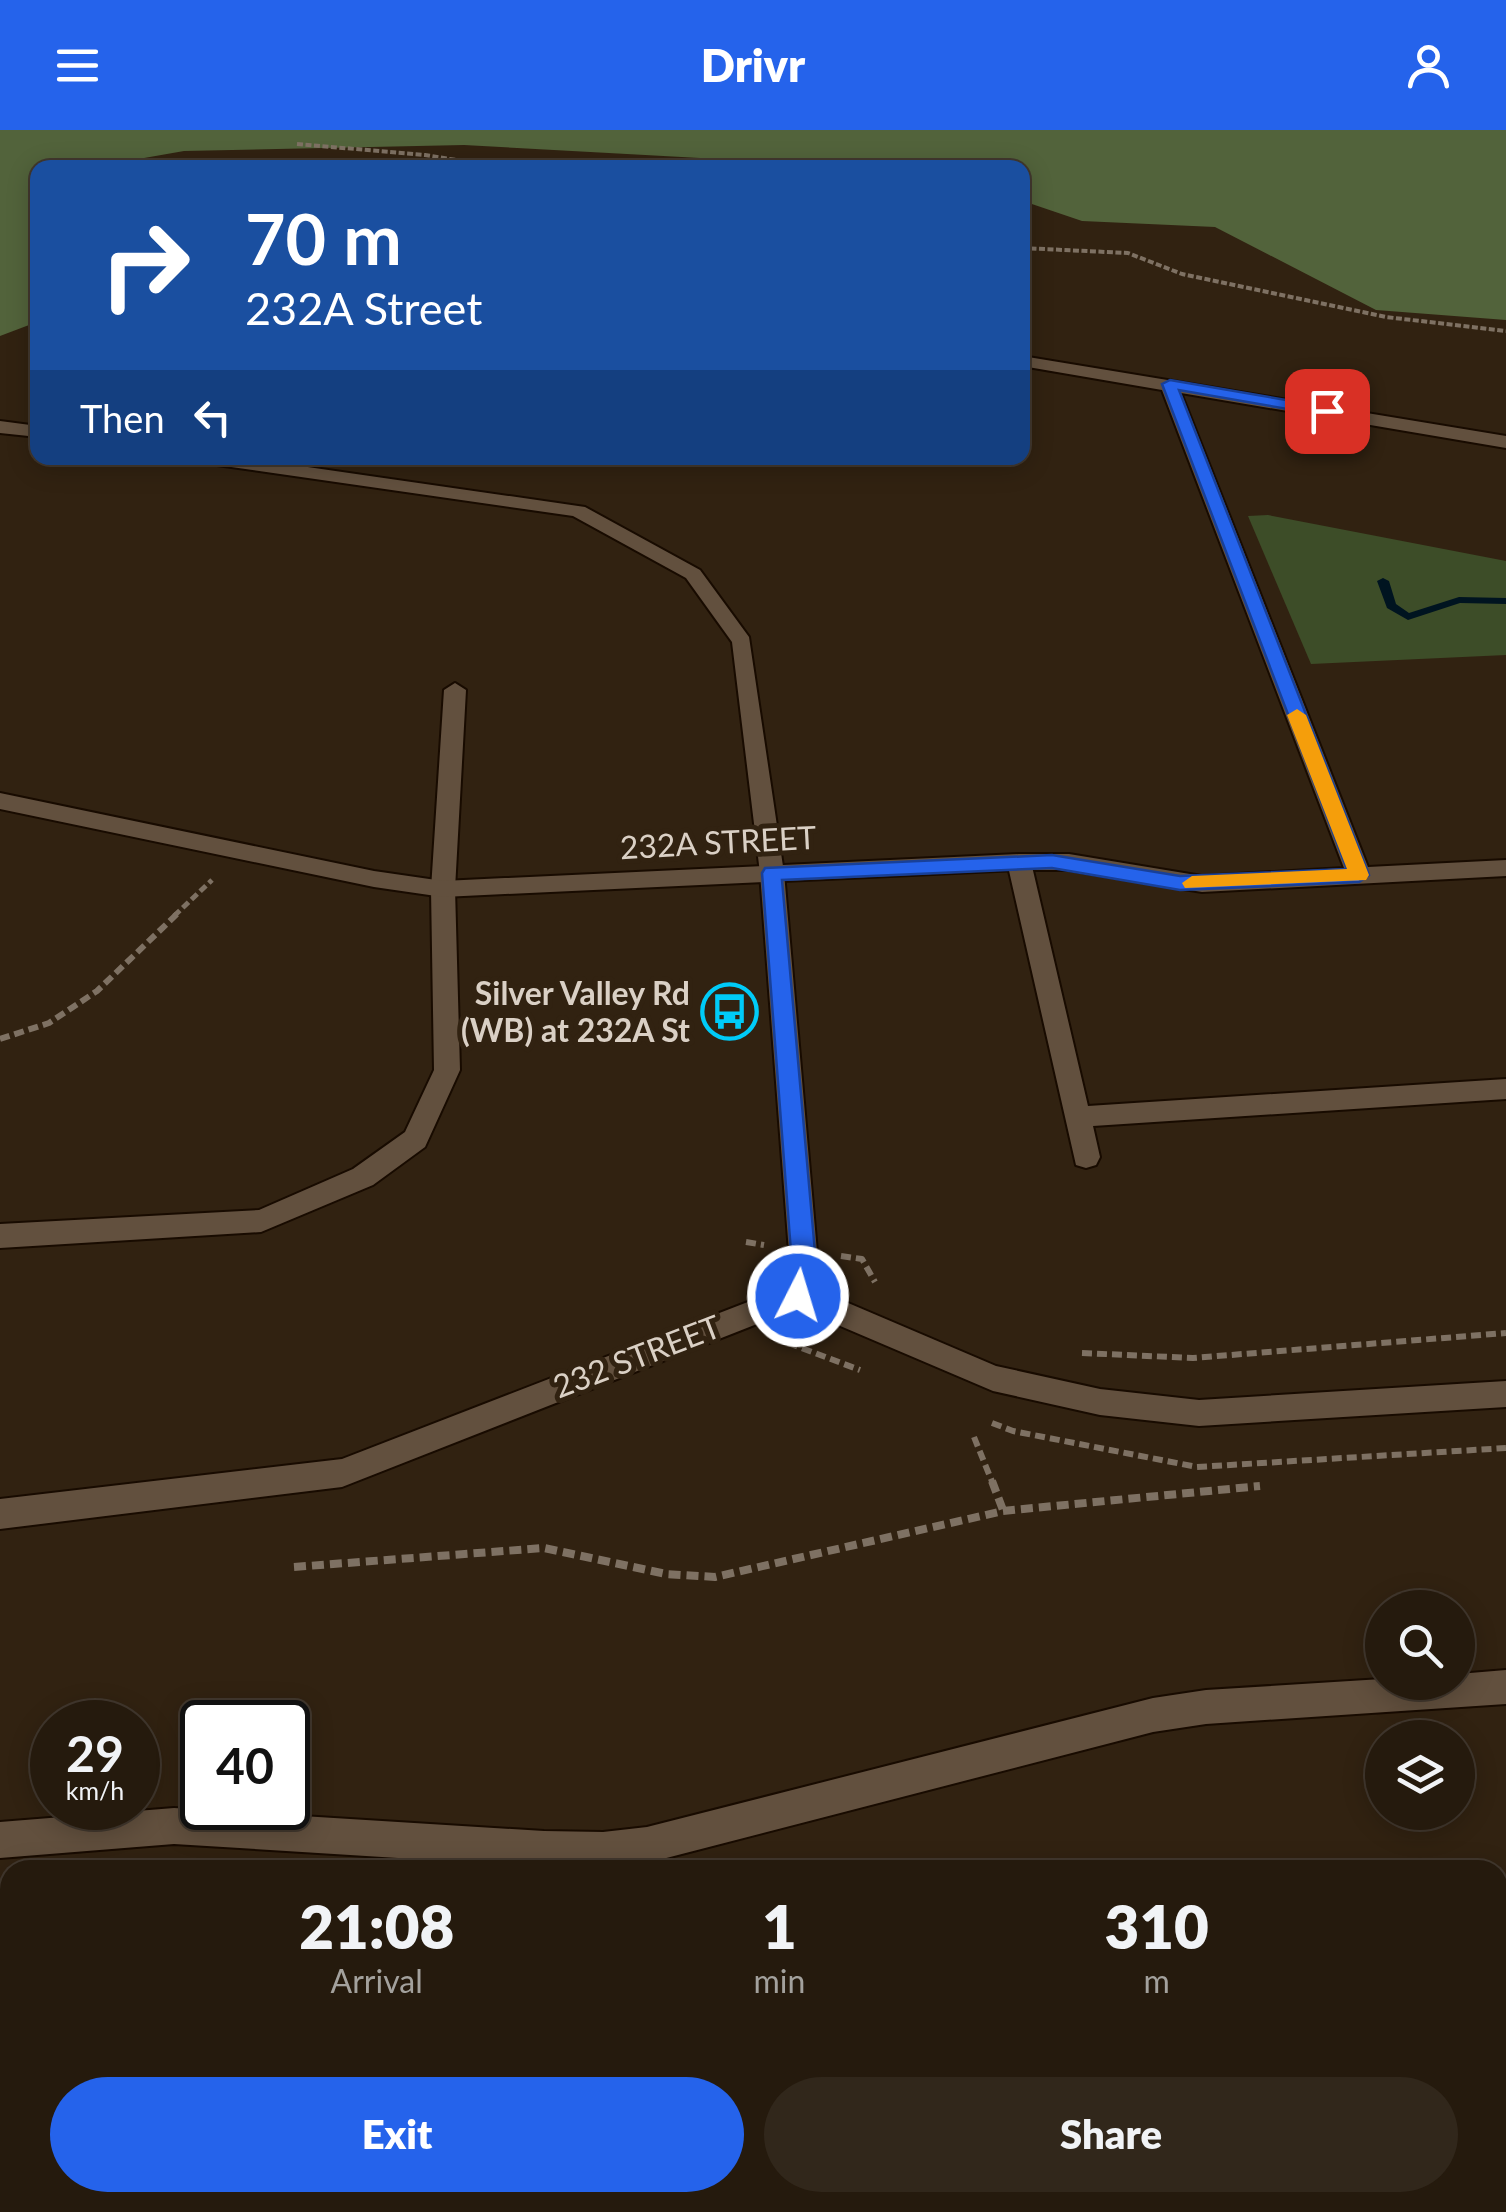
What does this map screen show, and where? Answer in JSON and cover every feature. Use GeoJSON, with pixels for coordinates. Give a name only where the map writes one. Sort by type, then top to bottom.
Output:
{"type":"FeatureCollection","features":[{"type":"Feature","properties":{"kind":"street"},"geometry":{"type":"LineString","coordinates":[[1030,362],[1506,442]]}},
{"type":"Feature","properties":{"kind":"street"},"geometry":{"type":"LineString","coordinates":[[1170,384],[1359,875]]}},
{"type":"Feature","properties":{"kind":"street"},"geometry":{"type":"LineString","coordinates":[[0,427],[30,431]]}},
{"type":"Feature","properties":{"kind":"street"},"geometry":{"type":"LineString","coordinates":[[259,465],[578,511],[693,574],[742,642],[772,873],[803,1252],[798,1296],[993,1378],[1100,1402],[1199,1413],[1506,1394]]}},
{"type":"Feature","properties":{"kind":"street"},"geometry":{"type":"LineString","coordinates":[[0,1236],[261,1221],[362,1176],[414,1140],[447,1070],[443,889],[456,690]]}},
{"type":"Feature","properties":{"kind":"street","name":"232A STREET"},"geometry":{"type":"LineString","coordinates":[[0,801],[443,889],[1019,862],[1069,862],[1191,884],[1506,868]]}},
{"type":"Feature","properties":{"kind":"street"},"geometry":{"type":"LineString","coordinates":[[1019,862],[1086,1158]]}},
{"type":"Feature","properties":{"kind":"street"},"geometry":{"type":"LineString","coordinates":[[1078,1117],[1506,1088]]}},
{"type":"Feature","properties":{"kind":"street","name":"232 STREET"},"geometry":{"type":"LineString","coordinates":[[1,1518],[342,1472],[798,1296]]}},
{"type":"Feature","properties":{"kind":"street"},"geometry":{"type":"LineString","coordinates":[[0,1840],[174,1826],[544,1849],[632,1847],[702,1833],[1153,1715],[1206,1707],[1506,1687]]}},
{"type":"Feature","properties":{"kind":"path"},"geometry":{"type":"LineString","coordinates":[[297,144],[456,160]]}},
{"type":"Feature","properties":{"kind":"path"},"geometry":{"type":"LineString","coordinates":[[1030,249],[1061,254],[1122,252],[1156,261],[1182,274],[1386,317],[1506,331]]}},
{"type":"Feature","properties":{"kind":"path"},"geometry":{"type":"LineString","coordinates":[[0,1039],[49,1023],[97,991],[242,851]]}},
{"type":"Feature","properties":{"kind":"path"},"geometry":{"type":"LineString","coordinates":[[857,1258],[884,1294]]}},
{"type":"Feature","properties":{"kind":"path"},"geometry":{"type":"LineString","coordinates":[[1078,1353],[1192,1358],[1506,1334]]}},
{"type":"Feature","properties":{"kind":"path"},"geometry":{"type":"LineString","coordinates":[[974,1437],[1003,1510]]}},
{"type":"Feature","properties":{"kind":"path"},"geometry":{"type":"LineString","coordinates":[[294,1567],[544,1548],[693,1578],[715,1577],[1003,1510],[1260,1486]]}},
{"type":"Feature","properties":{"kind":"green space"},"geometry":{"type":"Polygon","coordinates":[[[0,130],[1506,130],[1506,320],[1376,310],[1215,227],[1082,221],[1030,203],[1030,160],[736,160],[464,145],[184,151],[133,160],[30,160],[30,325],[0,336],[0,130]]]}},
{"type":"Feature","properties":{"kind":"green space"},"geometry":{"type":"Polygon","coordinates":[[[1268,515],[1506,561],[1506,655],[1311,664],[1248,516],[1268,515]]]}},
{"type":"Feature","properties":{"kind":"waterway"},"geometry":{"type":"LineString","coordinates":[[1383,581],[1391,606],[1408,617],[1459,600],[1506,601]]}},
{"type":"Feature","properties":{"kind":"slow traffic"},"geometry":{"type":"LineString","coordinates":[[1192,883],[1359,875],[1297,715]]}},
{"type":"Feature","properties":{"kind":"place","name":"Silver Valley Rd (WB) at 232A St"},"geometry":{"type":"Point","coordinates":[729,1012]}},
{"type":"Feature","properties":{"kind":"route"},"geometry":{"type":"LineString","coordinates":[[798,1296],[803,1252],[772,873],[1052,862],[1202,884],[1359,875],[1170,384],[1327,411]]}}]}
